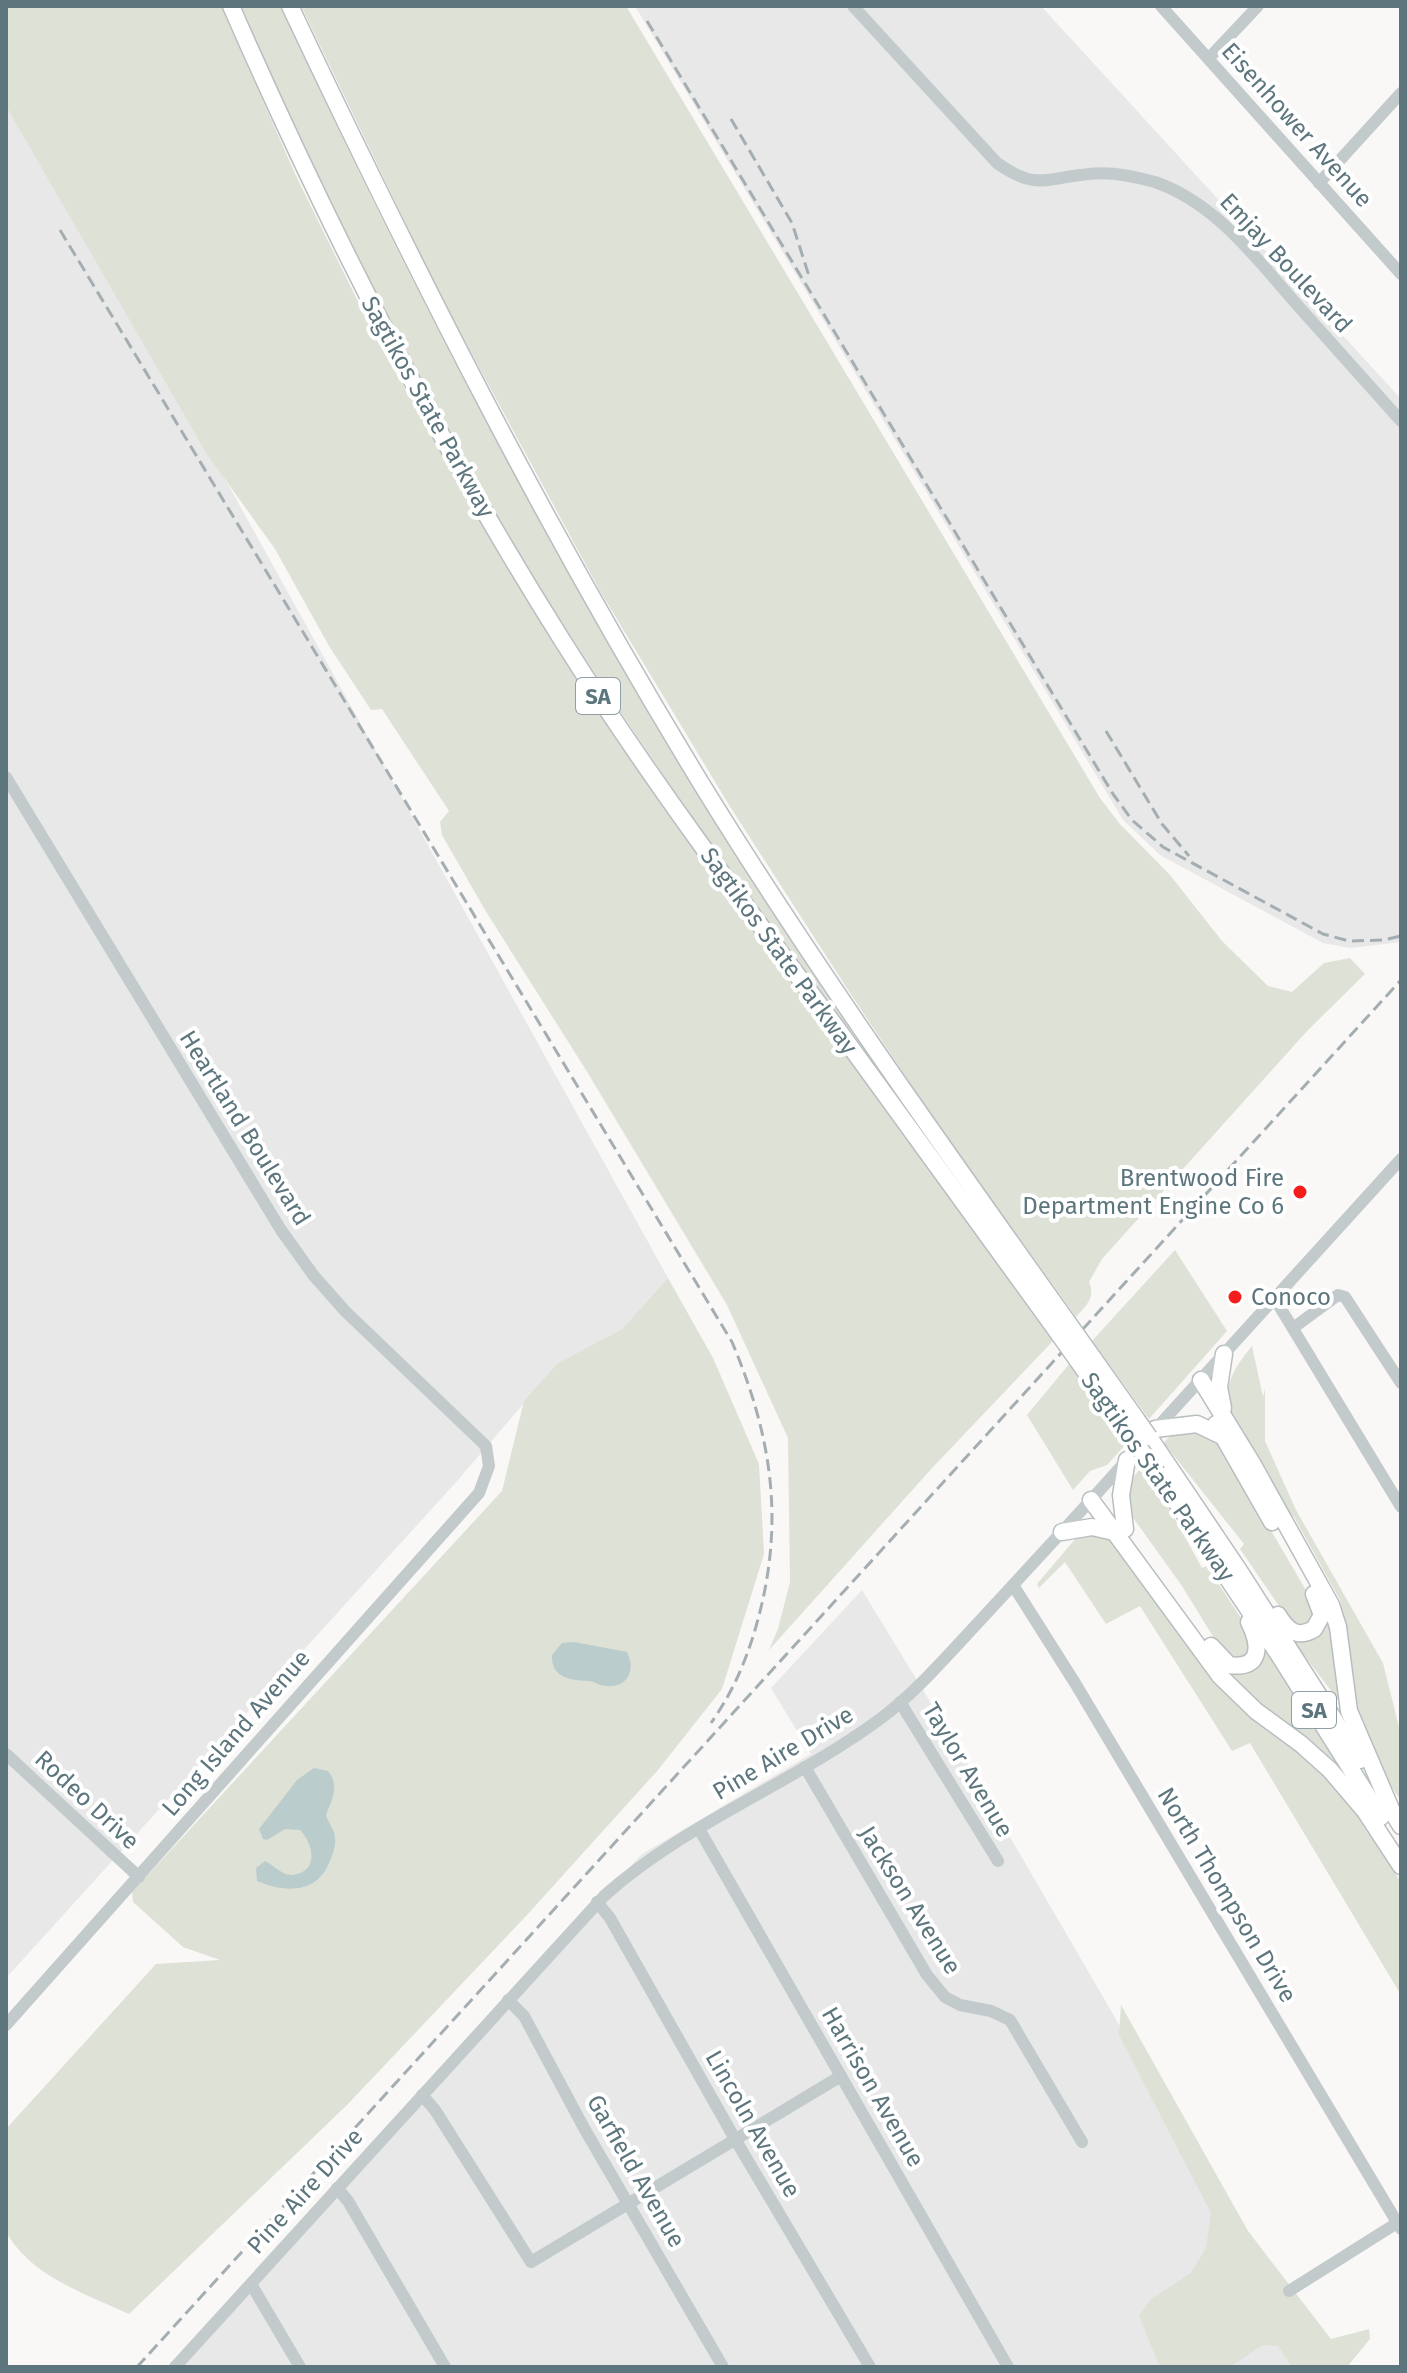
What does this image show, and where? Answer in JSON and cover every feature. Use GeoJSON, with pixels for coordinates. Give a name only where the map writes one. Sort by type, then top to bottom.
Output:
{"type":"FeatureCollection","features":[{"type":"Feature","properties":{"kind":"highway","name":"Sagtikos State Parkway"},"geometry":{"type":"LineString","coordinates":[[231,6],[306,175],[375,312],[475,495],[555,629],[695,836],[942,1171],[1061,1325]]}},
{"type":"Feature","properties":{"kind":"highway","name":"Sagtikos State Parkway"},"geometry":{"type":"LineString","coordinates":[[290,6],[403,244],[483,399],[644,689],[723,819],[842,1001],[1163,1470],[1401,1826]]}},
{"type":"Feature","properties":{"kind":"highway"},"geometry":{"type":"LineString","coordinates":[[1224,1354],[1219,1395],[1231,1438],[1320,1605],[1322,1615],[1319,1623],[1306,1634],[1289,1629],[1231,1571]]}},
{"type":"Feature","properties":{"kind":"highway"},"geometry":{"type":"LineString","coordinates":[[1198,1383],[1331,1605],[1338,1627],[1349,1711],[1391,1809]]}},
{"type":"Feature","properties":{"kind":"highway"},"geometry":{"type":"LineString","coordinates":[[1155,1429],[1197,1424],[1231,1438]]}},
{"type":"Feature","properties":{"kind":"highway"},"geometry":{"type":"LineString","coordinates":[[1127,1460],[1121,1495],[1120,1530],[1220,1676],[1256,1711],[1330,1770],[1365,1811],[1401,1866]]}},
{"type":"Feature","properties":{"kind":"highway"},"geometry":{"type":"LineString","coordinates":[[1095,1496],[1215,1654],[1225,1663],[1239,1666],[1252,1660],[1257,1645],[1231,1571]]}},
{"type":"Feature","properties":{"kind":"highway"},"geometry":{"type":"LineString","coordinates":[[1062,1532],[1092,1527],[1120,1530]]}},
{"type":"Feature","properties":{"kind":"highway","name":"Sagtikos State Parkway"},"geometry":{"type":"LineString","coordinates":[[1231,1571],[1401,1851]]}},
{"type":"Feature","properties":{"kind":"street","name":"Emjay Boulevard"},"geometry":{"type":"LineString","coordinates":[[853,6],[997,163],[1018,178],[1038,182],[1091,173],[1120,174],[1181,193],[1208,210],[1252,254],[1401,421]]}},
{"type":"Feature","properties":{"kind":"street","name":"Eisenhower Avenue"},"geometry":{"type":"LineString","coordinates":[[1161,6],[1401,274]]}},
{"type":"Feature","properties":{"kind":"street"},"geometry":{"type":"LineString","coordinates":[[1209,58],[1258,6]]}},
{"type":"Feature","properties":{"kind":"street"},"geometry":{"type":"LineString","coordinates":[[1319,183],[1401,93]]}},
{"type":"Feature","properties":{"kind":"street","name":"Heartland Boulevard"},"geometry":{"type":"LineString","coordinates":[[6,777],[281,1230],[314,1276],[345,1311],[486,1446],[489,1466]]}},
{"type":"Feature","properties":{"kind":"street","name":"Pine Aire Drive"},"geometry":{"type":"LineString","coordinates":[[175,2367],[597,1902],[637,1868],[858,1735],[900,1702],[1062,1532],[1401,1159]]}},
{"type":"Feature","properties":{"kind":"street"},"geometry":{"type":"LineString","coordinates":[[1293,1328],[1338,1295],[1345,1297],[1401,1383]]}},
{"type":"Feature","properties":{"kind":"street"},"geometry":{"type":"LineString","coordinates":[[1275,1299],[1401,1507]]}},
{"type":"Feature","properties":{"kind":"street","name":"Long Island Avenue"},"geometry":{"type":"LineString","coordinates":[[6,2025],[479,1493],[489,1466]]}},
{"type":"Feature","properties":{"kind":"street","name":"North Thompson Drive"},"geometry":{"type":"LineString","coordinates":[[1013,1585],[1083,1696],[1399,2226]]}},
{"type":"Feature","properties":{"kind":"street","name":"Taylor Avenue"},"geometry":{"type":"LineString","coordinates":[[900,1702],[998,1861]]}},
{"type":"Feature","properties":{"kind":"street","name":"Rodeo Drive"},"geometry":{"type":"LineString","coordinates":[[6,1754],[139,1877]]}},
{"type":"Feature","properties":{"kind":"street","name":"Jackson Avenue"},"geometry":{"type":"LineString","coordinates":[[805,1767],[927,1975],[945,1997],[960,2005],[991,2011],[1010,2020],[1082,2142]]}},
{"type":"Feature","properties":{"kind":"street","name":"Harrison Avenue"},"geometry":{"type":"LineString","coordinates":[[699,1829],[1004,2365]]}},
{"type":"Feature","properties":{"kind":"street","name":"Lincoln Avenue"},"geometry":{"type":"LineString","coordinates":[[597,1902],[610,1918],[735,2139],[870,2367]]}},
{"type":"Feature","properties":{"kind":"street","name":"Garfield Avenue"},"geometry":{"type":"LineString","coordinates":[[508,2000],[524,2016],[723,2367]]}},
{"type":"Feature","properties":{"kind":"street"},"geometry":{"type":"LineString","coordinates":[[422,2095],[435,2110],[531,2262],[841,2076]]}},
{"type":"Feature","properties":{"kind":"street"},"geometry":{"type":"LineString","coordinates":[[337,2188],[348,2201],[445,2367]]}},
{"type":"Feature","properties":{"kind":"street"},"geometry":{"type":"LineString","coordinates":[[1289,2291],[1399,2226]]}},
{"type":"Feature","properties":{"kind":"street"},"geometry":{"type":"LineString","coordinates":[[251,2284],[300,2367]]}},
{"type":"Feature","properties":{"kind":"shaded area"},"geometry":{"type":"Polygon","coordinates":[[[6,6],[221,6],[296,176],[376,338],[469,502],[556,644],[645,781],[1053,1341],[933,1467],[769,1650],[778,1629],[790,1582],[788,1438],[727,1305],[442,835],[440,822],[449,811],[382,709],[371,710],[329,646],[275,549],[207,454],[6,106],[6,6]]]}},
{"type":"Feature","properties":{"kind":"shaded area"},"geometry":{"type":"Polygon","coordinates":[[[241,6],[281,6],[410,276],[550,540],[674,753],[850,1029],[845,1032],[644,747],[469,476],[363,278],[241,6]]]}},
{"type":"Feature","properties":{"kind":"shaded area"},"geometry":{"type":"Polygon","coordinates":[[[301,6],[626,6],[1100,798],[1119,823],[1170,875],[1222,941],[1268,986],[1292,992],[1324,963],[1350,958],[1365,974],[1308,1030],[1102,1259],[1089,1282],[1089,1301],[1076,1317],[944,1134],[850,993],[729,805],[600,591],[441,297],[301,6]]]}},
{"type":"Feature","properties":{"kind":"shaded area"},"geometry":{"type":"Polygon","coordinates":[[[635,6],[1041,6],[1401,399],[1401,942],[1351,948],[1323,943],[1160,855],[1123,820],[635,6]]]}},
{"type":"Feature","properties":{"kind":"shaded area"},"geometry":{"type":"Polygon","coordinates":[[[6,84],[668,1278],[622,1329],[557,1365],[457,1481],[6,1978],[6,84]]]}},
{"type":"Feature","properties":{"kind":"shaded area"},"geometry":{"type":"Polygon","coordinates":[[[1175,1250],[1227,1331],[1149,1419],[1092,1341],[1175,1250]]]}},
{"type":"Feature","properties":{"kind":"shaded area"},"geometry":{"type":"Polygon","coordinates":[[[668,1278],[713,1358],[759,1464],[764,1554],[722,1689],[658,1770],[526,1916],[347,2105],[129,2314],[60,2282],[30,2261],[6,2232],[6,2129],[156,1964],[220,1960],[183,1947],[133,1902],[132,1892],[502,1491],[524,1401],[557,1364],[622,1329],[668,1278]]]}},
{"type":"Feature","properties":{"kind":"shaded area"},"geometry":{"type":"Polygon","coordinates":[[[1252,1346],[1263,1397],[1265,1388],[1265,1441],[1296,1510],[1383,1663],[1401,1735],[1401,1801],[1373,1758],[1362,1727],[1365,1724],[1354,1704],[1348,1637],[1340,1600],[1294,1517],[1278,1503],[1226,1402],[1234,1372],[1252,1346]]]}},
{"type":"Feature","properties":{"kind":"shaded area"},"geometry":{"type":"Polygon","coordinates":[[[1070,1363],[1126,1444],[1107,1465],[1090,1471],[1073,1490],[1027,1415],[1070,1363]]]}},
{"type":"Feature","properties":{"kind":"shaded area"},"geometry":{"type":"Polygon","coordinates":[[[1193,1430],[1218,1440],[1317,1609],[1307,1629],[1290,1622],[1240,1549],[1244,1544],[1167,1447],[1146,1472],[1202,1568],[1207,1566],[1252,1635],[1255,1644],[1243,1661],[1225,1656],[1182,1586],[1129,1512],[1134,1476],[1173,1434],[1193,1430]]]}},
{"type":"Feature","properties":{"kind":"shaded area"},"geometry":{"type":"Polygon","coordinates":[[[1088,1533],[1114,1539],[1153,1591],[1361,1812],[1401,1883],[1401,1995],[1250,1743],[1232,1751],[1140,1606],[1106,1624],[1065,1562],[1039,1588],[1037,1584],[1076,1538],[1088,1533]]]}},
{"type":"Feature","properties":{"kind":"shaded area"},"geometry":{"type":"Polygon","coordinates":[[[862,1590],[956,1744],[1318,2367],[175,2367],[642,1854],[811,1754],[771,1688],[862,1590]]]}},
{"type":"Feature","properties":{"kind":"shaded area"},"geometry":{"type":"Polygon","coordinates":[[[1327,1611],[1345,1709],[1291,1638],[1307,1639],[1316,1635],[1327,1611]]]}},
{"type":"Feature","properties":{"kind":"shaded area"},"geometry":{"type":"Polygon","coordinates":[[[574,1642],[627,1652],[631,1665],[625,1681],[606,1686],[558,1673],[552,1655],[562,1643],[574,1642]]]}},
{"type":"Feature","properties":{"kind":"shaded area"},"geometry":{"type":"Polygon","coordinates":[[[1264,1645],[1346,1774],[1342,1778],[1245,1696],[1225,1670],[1264,1645]]]}},
{"type":"Feature","properties":{"kind":"shaded area"},"geometry":{"type":"Polygon","coordinates":[[[314,1768],[328,1771],[334,1782],[334,1793],[326,1815],[335,1838],[329,1863],[316,1881],[307,1886],[288,1889],[257,1881],[256,1868],[265,1861],[289,1875],[302,1872],[311,1862],[311,1849],[300,1830],[285,1829],[267,1840],[263,1839],[259,1829],[297,1780],[314,1768]]]}},
{"type":"Feature","properties":{"kind":"shaded area"},"geometry":{"type":"Polygon","coordinates":[[[1121,2005],[1248,2231],[1331,2339],[1369,2329],[1370,2339],[1347,2367],[1292,2367],[1278,2346],[1263,2345],[1230,2367],[1160,2367],[1139,2316],[1151,2299],[1191,2273],[1206,2248],[1211,2213],[1119,2035],[1121,2005]]]}},
{"type":"Feature","properties":{"kind":"railway"},"geometry":{"type":"LineString","coordinates":[[647,21],[1113,794],[1132,820],[1163,847],[1323,934],[1349,941],[1401,936]]}},
{"type":"Feature","properties":{"kind":"railway"},"geometry":{"type":"LineString","coordinates":[[731,119],[792,223],[810,279]]}},
{"type":"Feature","properties":{"kind":"railway"},"geometry":{"type":"LineString","coordinates":[[60,230],[732,1342],[746,1377],[765,1446],[770,1480],[771,1550],[766,1586],[749,1649],[733,1687],[711,1723]]}},
{"type":"Feature","properties":{"kind":"railway"},"geometry":{"type":"LineString","coordinates":[[1106,731],[1162,824],[1189,856]]}},
{"type":"Feature","properties":{"kind":"railway"},"geometry":{"type":"LineString","coordinates":[[137,2367],[1401,980]]}},
{"type":"Feature","properties":{"kind":"place","name":"Brentwood Fire Department Engine Co 6"},"geometry":{"type":"Point","coordinates":[1300,1192]}},
{"type":"Feature","properties":{"kind":"place","name":"Conoco"},"geometry":{"type":"Point","coordinates":[1235,1297]}}]}
